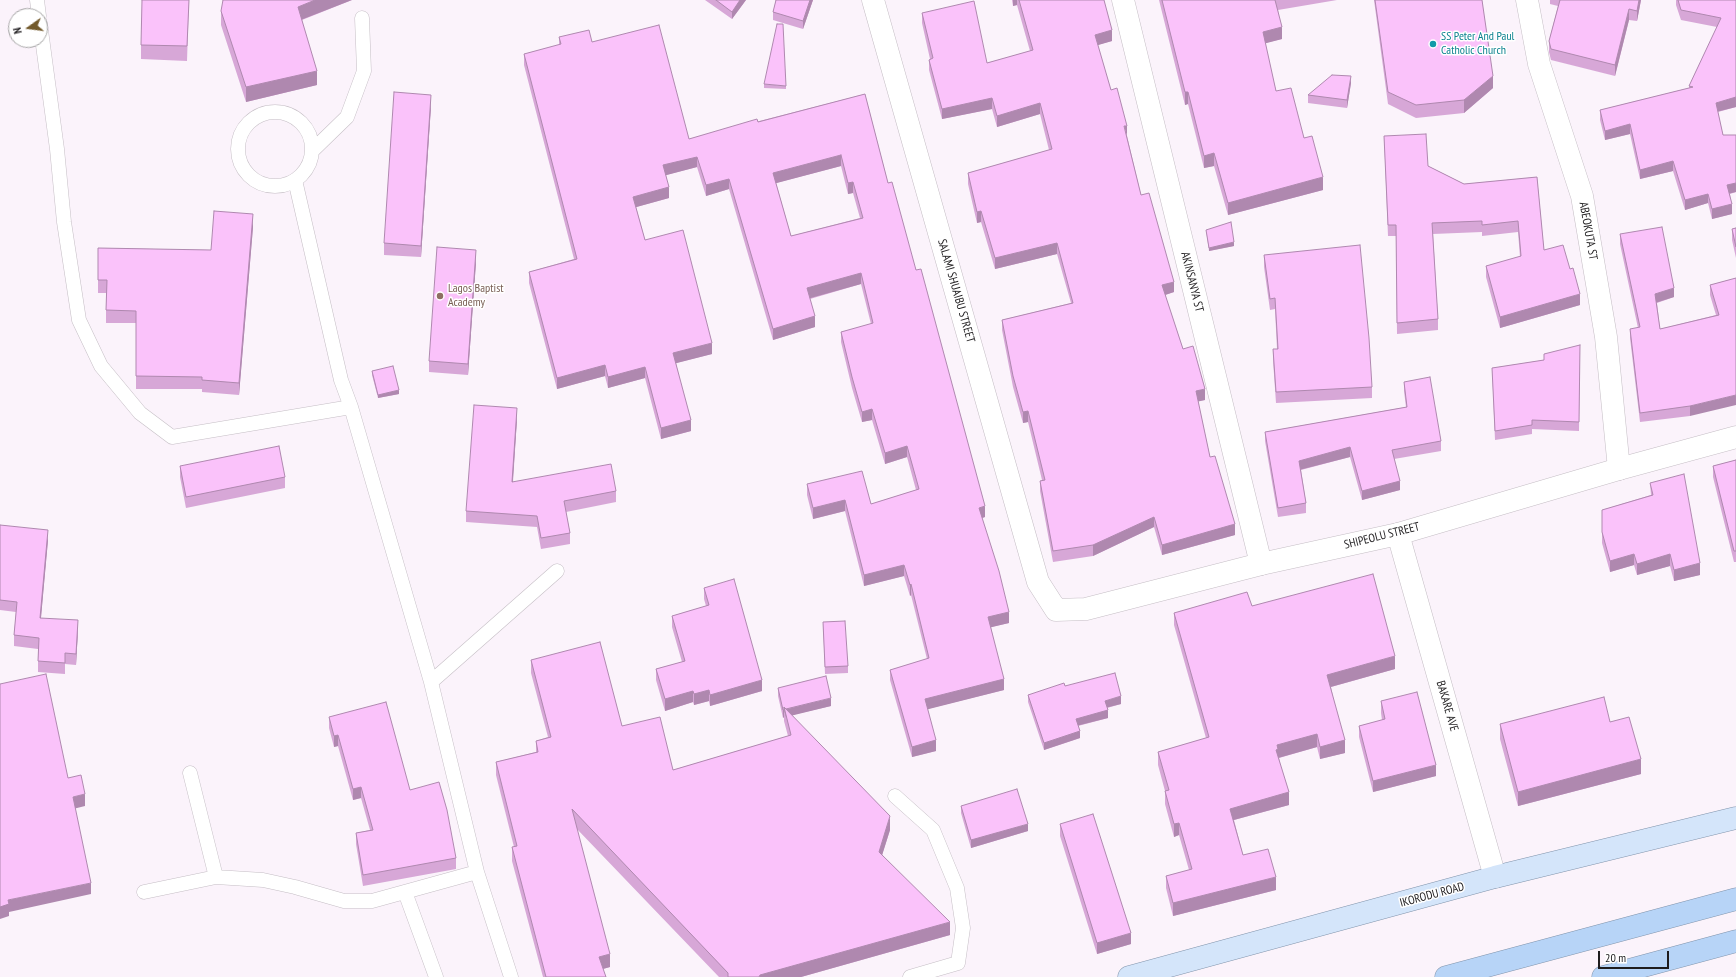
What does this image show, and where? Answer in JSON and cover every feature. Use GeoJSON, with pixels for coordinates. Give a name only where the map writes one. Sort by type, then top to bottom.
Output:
{"type":"FeatureCollection","features":[{"type":"Feature","properties":{"kind":"highway"},"geometry":{"type":"LineString","coordinates":[[1446,977],[1736,899]]}},
{"type":"Feature","properties":{"kind":"highway"},"geometry":{"type":"LineString","coordinates":[[1603,977],[1736,940]]}},
{"type":"Feature","properties":{"kind":"main road","name":"IKORODU ROAD"},"geometry":{"type":"LineString","coordinates":[[1128,977],[1495,878],[1732,821]]}},
{"type":"Feature","properties":{"kind":"street","name":"SALAMI SHUAIBU STREET"},"geometry":{"type":"LineString","coordinates":[[873,0],[1038,582]]}},
{"type":"Feature","properties":{"kind":"street","name":"AKINSANYA ST"},"geometry":{"type":"LineString","coordinates":[[1123,0],[1261,564]]}},
{"type":"Feature","properties":{"kind":"street","name":"ABEOKUTA ST"},"geometry":{"type":"LineString","coordinates":[[1526,0],[1539,64],[1582,196],[1606,337],[1618,469]]}},
{"type":"Feature","properties":{"kind":"street","name":"SHIPEOLU STREET"},"geometry":{"type":"LineString","coordinates":[[1038,582],[1056,610],[1086,609],[1261,564],[1398,534],[1618,469],[1736,437]]}},
{"type":"Feature","properties":{"kind":"street","name":"BAKARE AVE"},"geometry":{"type":"LineString","coordinates":[[1398,534],[1495,878]]}},
{"type":"Feature","properties":{"kind":"lane"},"geometry":{"type":"LineString","coordinates":[[312,151],[347,116],[364,71],[362,18]]}},
{"type":"Feature","properties":{"kind":"lane"},"geometry":{"type":"LineString","coordinates":[[43,48],[67,246],[77,313],[101,366],[140,413],[172,437],[351,407]]}},
{"type":"Feature","properties":{"kind":"lane"},"geometry":{"type":"LineString","coordinates":[[276,112],[288,114],[298,120],[306,128],[312,151],[304,172],[295,180],[285,185],[274,186],[262,184],[252,178],[240,159],[238,147],[246,126],[255,118],[276,112]]}},
{"type":"Feature","properties":{"kind":"lane"},"geometry":{"type":"LineString","coordinates":[[295,180],[341,380],[351,407],[431,682],[477,872],[511,977]]}},
{"type":"Feature","properties":{"kind":"lane"},"geometry":{"type":"LineString","coordinates":[[431,682],[557,571]]}},
{"type":"Feature","properties":{"kind":"lane"},"geometry":{"type":"LineString","coordinates":[[190,773],[216,877]]}},
{"type":"Feature","properties":{"kind":"lane"},"geometry":{"type":"LineString","coordinates":[[895,796],[933,830],[957,888],[963,928],[958,963],[910,977]]}},
{"type":"Feature","properties":{"kind":"lane"},"geometry":{"type":"LineString","coordinates":[[144,892],[216,877],[263,880],[295,887],[344,901],[372,901],[477,872]]}},
{"type":"Feature","properties":{"kind":"lane"},"geometry":{"type":"LineString","coordinates":[[405,892],[436,977]]}},
{"type":"Feature","properties":{"kind":"building"},"geometry":{"type":"Polygon","coordinates":[[[142,0],[189,0],[187,46],[141,45],[142,0]]]}},
{"type":"Feature","properties":{"kind":"building"},"geometry":{"type":"Polygon","coordinates":[[[223,0],[315,0],[298,7],[317,71],[246,87],[221,11],[223,0]]]}},
{"type":"Feature","properties":{"kind":"building"},"geometry":{"type":"Polygon","coordinates":[[[716,0],[740,0],[732,12],[716,0]]]}},
{"type":"Feature","properties":{"kind":"building"},"geometry":{"type":"Polygon","coordinates":[[[776,0],[810,0],[803,21],[773,12],[776,0]]]}},
{"type":"Feature","properties":{"kind":"building"},"geometry":{"type":"Polygon","coordinates":[[[1019,0],[1104,0],[1112,30],[1095,35],[1111,90],[1117,88],[1127,126],[1124,126],[1141,195],[1149,193],[1174,282],[1162,285],[1183,349],[1193,346],[1205,389],[1196,391],[1210,457],[1215,456],[1235,524],[1162,545],[1154,517],[1093,545],[1053,551],[1040,481],[1045,480],[1028,411],[1023,412],[1013,376],[1002,320],[1073,303],[1057,243],[995,258],[981,211],[977,212],[968,173],[1052,149],[1040,103],[997,116],[992,98],[942,109],[929,60],[933,58],[922,13],[974,1],[987,63],[1033,50],[1019,0]]]}},
{"type":"Feature","properties":{"kind":"building"},"geometry":{"type":"Polygon","coordinates":[[[1162,0],[1275,0],[1282,27],[1263,32],[1276,91],[1291,88],[1304,138],[1312,136],[1323,177],[1228,203],[1214,153],[1204,156],[1188,92],[1185,92],[1162,0]]]}},
{"type":"Feature","properties":{"kind":"building","name":"SS Peter And Paul Catholic Church"},"geometry":{"type":"Polygon","coordinates":[[[1375,0],[1482,0],[1493,76],[1464,100],[1416,105],[1388,92],[1375,0]]]}},
{"type":"Feature","properties":{"kind":"building"},"geometry":{"type":"Polygon","coordinates":[[[1560,0],[1639,0],[1637,11],[1629,9],[1615,65],[1551,49],[1549,41],[1560,0]]]}},
{"type":"Feature","properties":{"kind":"building"},"geometry":{"type":"Polygon","coordinates":[[[1678,0],[1736,0],[1736,97],[1716,103],[1723,135],[1736,135],[1736,183],[1727,185],[1732,204],[1712,209],[1708,194],[1685,200],[1673,161],[1640,170],[1630,124],[1605,131],[1600,110],[1693,87],[1689,86],[1721,18],[1681,10],[1678,0]]]}},
{"type":"Feature","properties":{"kind":"building"},"geometry":{"type":"Polygon","coordinates":[[[777,24],[783,24],[786,86],[764,84],[777,24]]]}},
{"type":"Feature","properties":{"kind":"building"},"geometry":{"type":"Polygon","coordinates":[[[659,25],[689,139],[757,119],[758,122],[865,94],[888,183],[892,182],[916,270],[921,269],[985,506],[979,508],[999,571],[1009,612],[988,617],[1004,679],[925,699],[936,740],[912,747],[890,670],[929,658],[911,584],[910,585],[904,565],[864,575],[845,500],[813,508],[807,484],[862,471],[871,504],[919,489],[907,446],[885,453],[872,409],[862,412],[852,377],[841,332],[873,323],[861,273],[807,288],[815,316],[773,329],[729,179],[706,185],[697,157],[663,165],[669,187],[633,197],[645,240],[683,230],[712,343],[673,353],[691,420],[661,428],[645,367],[608,377],[605,365],[557,378],[529,272],[577,259],[524,54],[561,44],[559,37],[589,30],[592,42],[659,25]],[[841,155],[773,173],[791,236],[863,218],[853,182],[848,183],[841,155]]]}},
{"type":"Feature","properties":{"kind":"building"},"geometry":{"type":"Polygon","coordinates":[[[1332,75],[1351,76],[1347,100],[1308,95],[1332,75]]]}},
{"type":"Feature","properties":{"kind":"building"},"geometry":{"type":"Polygon","coordinates":[[[394,92],[431,95],[421,246],[384,243],[394,92]]]}},
{"type":"Feature","properties":{"kind":"building"},"geometry":{"type":"Polygon","coordinates":[[[1426,134],[1428,166],[1464,184],[1537,177],[1544,250],[1563,245],[1570,269],[1573,268],[1580,294],[1500,317],[1486,266],[1521,256],[1518,221],[1482,225],[1482,221],[1432,223],[1438,319],[1397,323],[1396,225],[1388,225],[1384,136],[1426,134]]]}},
{"type":"Feature","properties":{"kind":"building"},"geometry":{"type":"Polygon","coordinates":[[[214,211],[253,214],[239,383],[202,380],[202,377],[136,376],[136,311],[106,310],[107,280],[98,280],[98,248],[211,250],[214,211]]]}},
{"type":"Feature","properties":{"kind":"building"},"geometry":{"type":"Polygon","coordinates":[[[1231,222],[1234,242],[1209,248],[1206,230],[1231,222]]]}},
{"type":"Feature","properties":{"kind":"building"},"geometry":{"type":"Polygon","coordinates":[[[1662,227],[1674,288],[1655,294],[1660,329],[1719,315],[1710,285],[1736,278],[1736,395],[1690,406],[1640,413],[1630,329],[1640,327],[1620,234],[1662,227]]]}},
{"type":"Feature","properties":{"kind":"building"},"geometry":{"type":"Polygon","coordinates":[[[1736,228],[1736,247],[1732,229],[1736,228]]]}},
{"type":"Feature","properties":{"kind":"building"},"geometry":{"type":"Polygon","coordinates":[[[1360,245],[1372,387],[1276,392],[1273,349],[1278,349],[1275,298],[1270,299],[1264,255],[1360,245]]]}},
{"type":"Feature","properties":{"kind":"building"},"geometry":{"type":"Polygon","coordinates":[[[437,247],[476,250],[468,364],[429,361],[437,247]]]}},
{"type":"Feature","properties":{"kind":"building"},"geometry":{"type":"Polygon","coordinates":[[[1580,345],[1579,422],[1532,420],[1532,425],[1495,431],[1492,368],[1544,360],[1544,354],[1580,345]]]}},
{"type":"Feature","properties":{"kind":"building"},"geometry":{"type":"Polygon","coordinates":[[[393,366],[399,390],[378,395],[372,371],[393,366]]]}},
{"type":"Feature","properties":{"kind":"building"},"geometry":{"type":"Polygon","coordinates":[[[1430,377],[1441,441],[1392,450],[1400,481],[1362,491],[1350,447],[1299,461],[1306,503],[1278,508],[1265,432],[1407,407],[1404,382],[1430,377]]]}},
{"type":"Feature","properties":{"kind":"building"},"geometry":{"type":"Polygon","coordinates":[[[474,405],[517,408],[512,482],[611,464],[616,491],[564,501],[570,533],[541,538],[537,516],[466,511],[474,405]]]}},
{"type":"Feature","properties":{"kind":"building"},"geometry":{"type":"Polygon","coordinates":[[[279,446],[285,477],[186,497],[180,466],[279,446]]]}},
{"type":"Feature","properties":{"kind":"building"},"geometry":{"type":"Polygon","coordinates":[[[1736,460],[1736,551],[1734,551],[1713,466],[1736,460]]]}},
{"type":"Feature","properties":{"kind":"building"},"geometry":{"type":"Polygon","coordinates":[[[1684,474],[1700,563],[1674,570],[1670,554],[1637,564],[1634,554],[1610,561],[1602,532],[1602,510],[1653,495],[1650,483],[1684,474]]]}},
{"type":"Feature","properties":{"kind":"building"},"geometry":{"type":"Polygon","coordinates":[[[0,525],[48,530],[40,618],[78,620],[76,654],[65,653],[65,663],[38,661],[39,638],[14,635],[17,602],[0,600],[0,525]]]}},
{"type":"Feature","properties":{"kind":"building"},"geometry":{"type":"Polygon","coordinates":[[[1373,574],[1395,656],[1327,675],[1345,740],[1320,747],[1317,734],[1277,745],[1278,749],[1276,750],[1289,792],[1230,809],[1243,855],[1268,849],[1276,877],[1173,903],[1166,876],[1192,869],[1179,823],[1174,824],[1165,791],[1169,790],[1158,752],[1209,737],[1174,613],[1247,592],[1252,606],[1373,574]]]}},
{"type":"Feature","properties":{"kind":"building"},"geometry":{"type":"Polygon","coordinates":[[[734,579],[762,680],[710,695],[709,690],[694,694],[693,691],[665,699],[656,669],[685,661],[672,616],[709,605],[704,588],[734,579]]]}},
{"type":"Feature","properties":{"kind":"building"},"geometry":{"type":"Polygon","coordinates":[[[845,621],[848,666],[825,667],[823,622],[845,621]]]}},
{"type":"Feature","properties":{"kind":"building"},"geometry":{"type":"Polygon","coordinates":[[[600,642],[622,726],[660,717],[673,770],[791,735],[784,707],[890,816],[879,852],[950,922],[760,975],[759,977],[728,977],[728,973],[572,809],[610,954],[599,957],[606,977],[546,977],[512,847],[517,846],[496,762],[538,752],[536,741],[551,737],[531,660],[600,642]]]}},
{"type":"Feature","properties":{"kind":"building"},"geometry":{"type":"Polygon","coordinates":[[[1115,673],[1121,696],[1105,701],[1108,710],[1076,719],[1080,731],[1044,743],[1028,695],[1064,683],[1065,686],[1115,673]]]}},
{"type":"Feature","properties":{"kind":"building"},"geometry":{"type":"Polygon","coordinates":[[[46,674],[68,778],[81,775],[85,794],[73,797],[91,883],[8,900],[9,904],[0,907],[0,684],[46,674]]]}},
{"type":"Feature","properties":{"kind":"building"},"geometry":{"type":"Polygon","coordinates":[[[826,676],[831,698],[786,709],[784,707],[783,710],[778,688],[826,676]]]}},
{"type":"Feature","properties":{"kind":"building"},"geometry":{"type":"Polygon","coordinates":[[[1417,692],[1436,765],[1373,781],[1359,726],[1385,719],[1381,701],[1417,692]]]}},
{"type":"Feature","properties":{"kind":"building"},"geometry":{"type":"Polygon","coordinates":[[[1604,697],[1610,722],[1629,717],[1641,759],[1518,792],[1500,724],[1604,697]]]}},
{"type":"Feature","properties":{"kind":"building"},"geometry":{"type":"Polygon","coordinates":[[[386,702],[410,790],[439,782],[447,810],[456,858],[363,875],[356,833],[373,830],[361,787],[353,789],[338,735],[334,736],[329,717],[386,702]]]}},
{"type":"Feature","properties":{"kind":"building"},"geometry":{"type":"Polygon","coordinates":[[[1017,789],[1028,824],[971,840],[961,806],[1017,789]]]}},
{"type":"Feature","properties":{"kind":"building"},"geometry":{"type":"Polygon","coordinates":[[[1093,814],[1131,933],[1097,943],[1060,824],[1093,814]]]}},
{"type":"Feature","properties":{"kind":"place","name":"SS Peter And Paul Catholic Church"},"geometry":{"type":"Point","coordinates":[1433,44]}},
{"type":"Feature","properties":{"kind":"place","name":"Lagos Baptist Academy"},"geometry":{"type":"Point","coordinates":[440,296]}}]}
